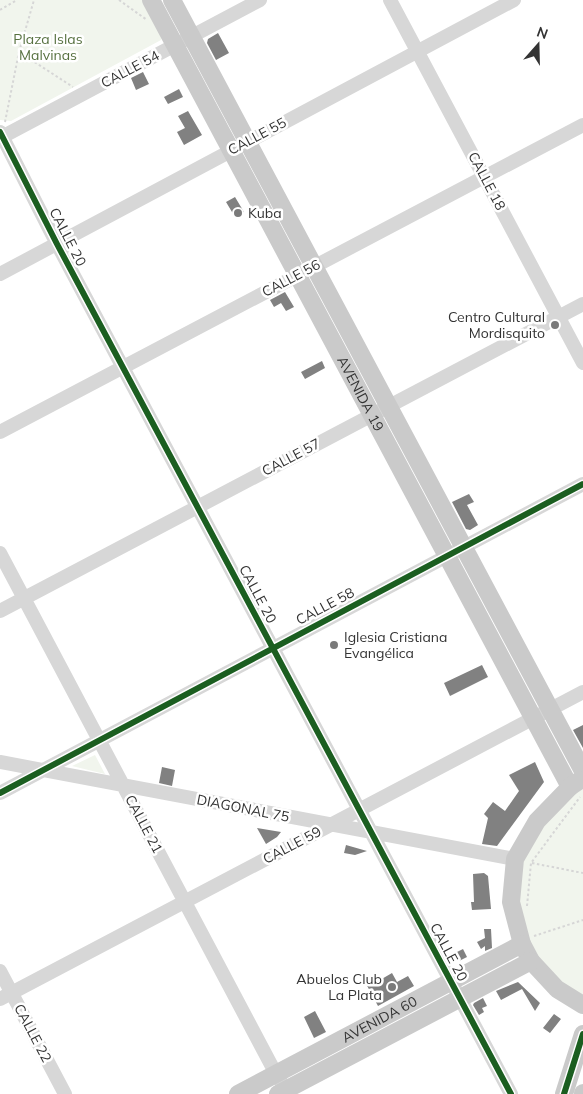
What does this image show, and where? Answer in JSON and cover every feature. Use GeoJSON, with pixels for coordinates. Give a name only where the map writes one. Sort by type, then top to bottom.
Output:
{"type":"FeatureCollection","features":[{"type":"Feature","properties":{"kind":"main road","name":"AVENIDA 19"},"geometry":{"type":"LineString","coordinates":[[151,0],[533,717],[579,786]]}},
{"type":"Feature","properties":{"kind":"main road","name":"AVENIDA 19"},"geometry":{"type":"LineString","coordinates":[[172,0],[583,771]]}},
{"type":"Feature","properties":{"kind":"main road"},"geometry":{"type":"LineString","coordinates":[[579,786],[537,821],[511,902],[526,941],[531,961],[556,990],[583,1005]]}},
{"type":"Feature","properties":{"kind":"main road","name":"AVENIDA 60"},"geometry":{"type":"LineString","coordinates":[[238,1094],[526,941]]}},
{"type":"Feature","properties":{"kind":"main road","name":"AVENIDA 60"},"geometry":{"type":"LineString","coordinates":[[285,1092],[531,961]]}},
{"type":"Feature","properties":{"kind":"main road"},"geometry":{"type":"LineString","coordinates":[[564,1094],[583,1034]]}},
{"type":"Feature","properties":{"kind":"street","name":"CALLE 54"},"geometry":{"type":"LineString","coordinates":[[1,136],[260,0]]}},
{"type":"Feature","properties":{"kind":"street","name":"CALLE 18"},"geometry":{"type":"LineString","coordinates":[[390,0],[583,363]]}},
{"type":"Feature","properties":{"kind":"street","name":"CALLE 55"},"geometry":{"type":"LineString","coordinates":[[0,274],[514,0]]}},
{"type":"Feature","properties":{"kind":"street","name":"CALLE 56"},"geometry":{"type":"LineString","coordinates":[[0,432],[583,125]]}},
{"type":"Feature","properties":{"kind":"street","name":"CALLE 20"},"geometry":{"type":"LineString","coordinates":[[1,136],[510,1094]]}},
{"type":"Feature","properties":{"kind":"street","name":"CALLE 57"},"geometry":{"type":"LineString","coordinates":[[0,611],[583,304]]}},
{"type":"Feature","properties":{"kind":"street","name":"CALLE 58"},"geometry":{"type":"LineString","coordinates":[[0,793],[583,484]]}},
{"type":"Feature","properties":{"kind":"street","name":"CALLE 21"},"geometry":{"type":"LineString","coordinates":[[0,553],[285,1092]]}},
{"type":"Feature","properties":{"kind":"street","name":"CALLE 59"},"geometry":{"type":"LineString","coordinates":[[6,996],[583,692]]}},
{"type":"Feature","properties":{"kind":"street","name":"DIAGONAL 75"},"geometry":{"type":"LineString","coordinates":[[0,762],[523,861]]}},
{"type":"Feature","properties":{"kind":"street","name":"CALLE 22"},"geometry":{"type":"LineString","coordinates":[[0,971],[6,996],[65,1094]]}},
{"type":"Feature","properties":{"kind":"path"},"geometry":{"type":"LineString","coordinates":[[0,10],[18,0]]}},
{"type":"Feature","properties":{"kind":"path"},"geometry":{"type":"LineString","coordinates":[[1,136],[19,52],[34,0]]}},
{"type":"Feature","properties":{"kind":"path"},"geometry":{"type":"LineString","coordinates":[[19,52],[83,94]]}},
{"type":"Feature","properties":{"kind":"path"},"geometry":{"type":"LineString","coordinates":[[527,910],[523,861],[579,786]]}},
{"type":"Feature","properties":{"kind":"path"},"geometry":{"type":"LineString","coordinates":[[523,861],[583,872]]}},
{"type":"Feature","properties":{"kind":"path"},"geometry":{"type":"LineString","coordinates":[[526,941],[583,920]]}},
{"type":"Feature","properties":{"kind":"green space","name":"Plaza Islas Malvinas"},"geometry":{"type":"Polygon","coordinates":[[[0,0],[147,0],[164,33],[161,40],[11,121],[0,120],[0,0]]]}},
{"type":"Feature","properties":{"kind":"green space"},"geometry":{"type":"Polygon","coordinates":[[[95,755],[105,774],[72,766],[95,755]]]}},
{"type":"Feature","properties":{"kind":"green space"},"geometry":{"type":"Polygon","coordinates":[[[583,784],[583,1001],[533,959],[522,936],[515,882],[534,830],[583,784]]]}},
{"type":"Feature","properties":{"kind":"building"},"geometry":{"type":"Polygon","coordinates":[[[218,33],[229,53],[216,60],[207,43],[208,39],[218,33]]]}},
{"type":"Feature","properties":{"kind":"building"},"geometry":{"type":"Polygon","coordinates":[[[143,72],[149,84],[136,90],[131,78],[143,72]]]}},
{"type":"Feature","properties":{"kind":"building"},"geometry":{"type":"Polygon","coordinates":[[[179,89],[183,97],[168,104],[164,97],[179,89]]]}},
{"type":"Feature","properties":{"kind":"building"},"geometry":{"type":"Polygon","coordinates":[[[188,111],[202,135],[184,145],[177,132],[185,128],[178,116],[188,111]]]}},
{"type":"Feature","properties":{"kind":"building"},"geometry":{"type":"Polygon","coordinates":[[[235,197],[244,212],[235,217],[226,202],[235,197]]]}},
{"type":"Feature","properties":{"kind":"building"},"geometry":{"type":"Polygon","coordinates":[[[285,292],[294,307],[286,311],[281,303],[274,307],[270,300],[285,292]]]}},
{"type":"Feature","properties":{"kind":"building"},"geometry":{"type":"Polygon","coordinates":[[[322,361],[325,368],[305,379],[301,372],[322,361]]]}},
{"type":"Feature","properties":{"kind":"building"},"geometry":{"type":"Polygon","coordinates":[[[469,494],[474,502],[467,505],[478,525],[470,530],[466,529],[452,502],[469,494]]]}},
{"type":"Feature","properties":{"kind":"building"},"geometry":{"type":"Polygon","coordinates":[[[482,665],[488,677],[450,696],[444,683],[482,665]]]}},
{"type":"Feature","properties":{"kind":"building"},"geometry":{"type":"Polygon","coordinates":[[[583,725],[583,748],[573,730],[583,725]]]}},
{"type":"Feature","properties":{"kind":"building"},"geometry":{"type":"Polygon","coordinates":[[[535,762],[544,782],[497,846],[482,844],[488,818],[484,814],[493,802],[505,811],[519,791],[509,775],[535,762]]]}},
{"type":"Feature","properties":{"kind":"building"},"geometry":{"type":"Polygon","coordinates":[[[162,767],[175,770],[172,786],[159,783],[162,767]]]}},
{"type":"Feature","properties":{"kind":"building"},"geometry":{"type":"Polygon","coordinates":[[[257,828],[281,832],[266,844],[257,828]]]}},
{"type":"Feature","properties":{"kind":"building"},"geometry":{"type":"Polygon","coordinates":[[[346,845],[367,851],[355,855],[344,853],[346,845]]]}},
{"type":"Feature","properties":{"kind":"building"},"geometry":{"type":"Polygon","coordinates":[[[484,873],[488,876],[491,909],[472,910],[471,902],[474,902],[473,874],[484,873]]]}},
{"type":"Feature","properties":{"kind":"building"},"geometry":{"type":"Polygon","coordinates":[[[484,929],[491,929],[492,948],[485,951],[485,946],[481,949],[477,942],[485,938],[484,929]]]}},
{"type":"Feature","properties":{"kind":"building"},"geometry":{"type":"Polygon","coordinates":[[[463,949],[467,957],[459,961],[455,953],[463,949]]]}},
{"type":"Feature","properties":{"kind":"building"},"geometry":{"type":"Polygon","coordinates":[[[376,973],[380,980],[392,973],[397,982],[408,976],[414,986],[378,1006],[364,980],[376,973]]]}},
{"type":"Feature","properties":{"kind":"building"},"geometry":{"type":"Polygon","coordinates":[[[518,982],[540,1003],[535,1011],[522,989],[501,1000],[496,991],[518,982]]]}},
{"type":"Feature","properties":{"kind":"building"},"geometry":{"type":"Polygon","coordinates":[[[483,998],[487,1006],[482,1008],[484,1012],[479,1015],[473,1005],[483,998]]]}},
{"type":"Feature","properties":{"kind":"building"},"geometry":{"type":"Polygon","coordinates":[[[315,1011],[326,1032],[314,1038],[304,1017],[315,1011]]]}},
{"type":"Feature","properties":{"kind":"building"},"geometry":{"type":"Polygon","coordinates":[[[554,1014],[561,1019],[550,1033],[543,1028],[554,1014]]]}},
{"type":"Feature","properties":{"kind":"cycle path"},"geometry":{"type":"LineString","coordinates":[[0,132],[57,244],[511,1094]]}},
{"type":"Feature","properties":{"kind":"cycle path"},"geometry":{"type":"LineString","coordinates":[[0,793],[583,484]]}},
{"type":"Feature","properties":{"kind":"cycle path"},"geometry":{"type":"LineString","coordinates":[[564,1094],[583,1034]]}},
{"type":"Feature","properties":{"kind":"place","name":"Kuba"},"geometry":{"type":"Point","coordinates":[238,213]}},
{"type":"Feature","properties":{"kind":"place","name":"Centro Cultural Mordisquito"},"geometry":{"type":"Point","coordinates":[555,325]}},
{"type":"Feature","properties":{"kind":"place","name":"Iglesia Cristiana Evangélica"},"geometry":{"type":"Point","coordinates":[334,645]}},
{"type":"Feature","properties":{"kind":"place","name":"Abuelos Club La Plata"},"geometry":{"type":"Point","coordinates":[392,987]}}]}
